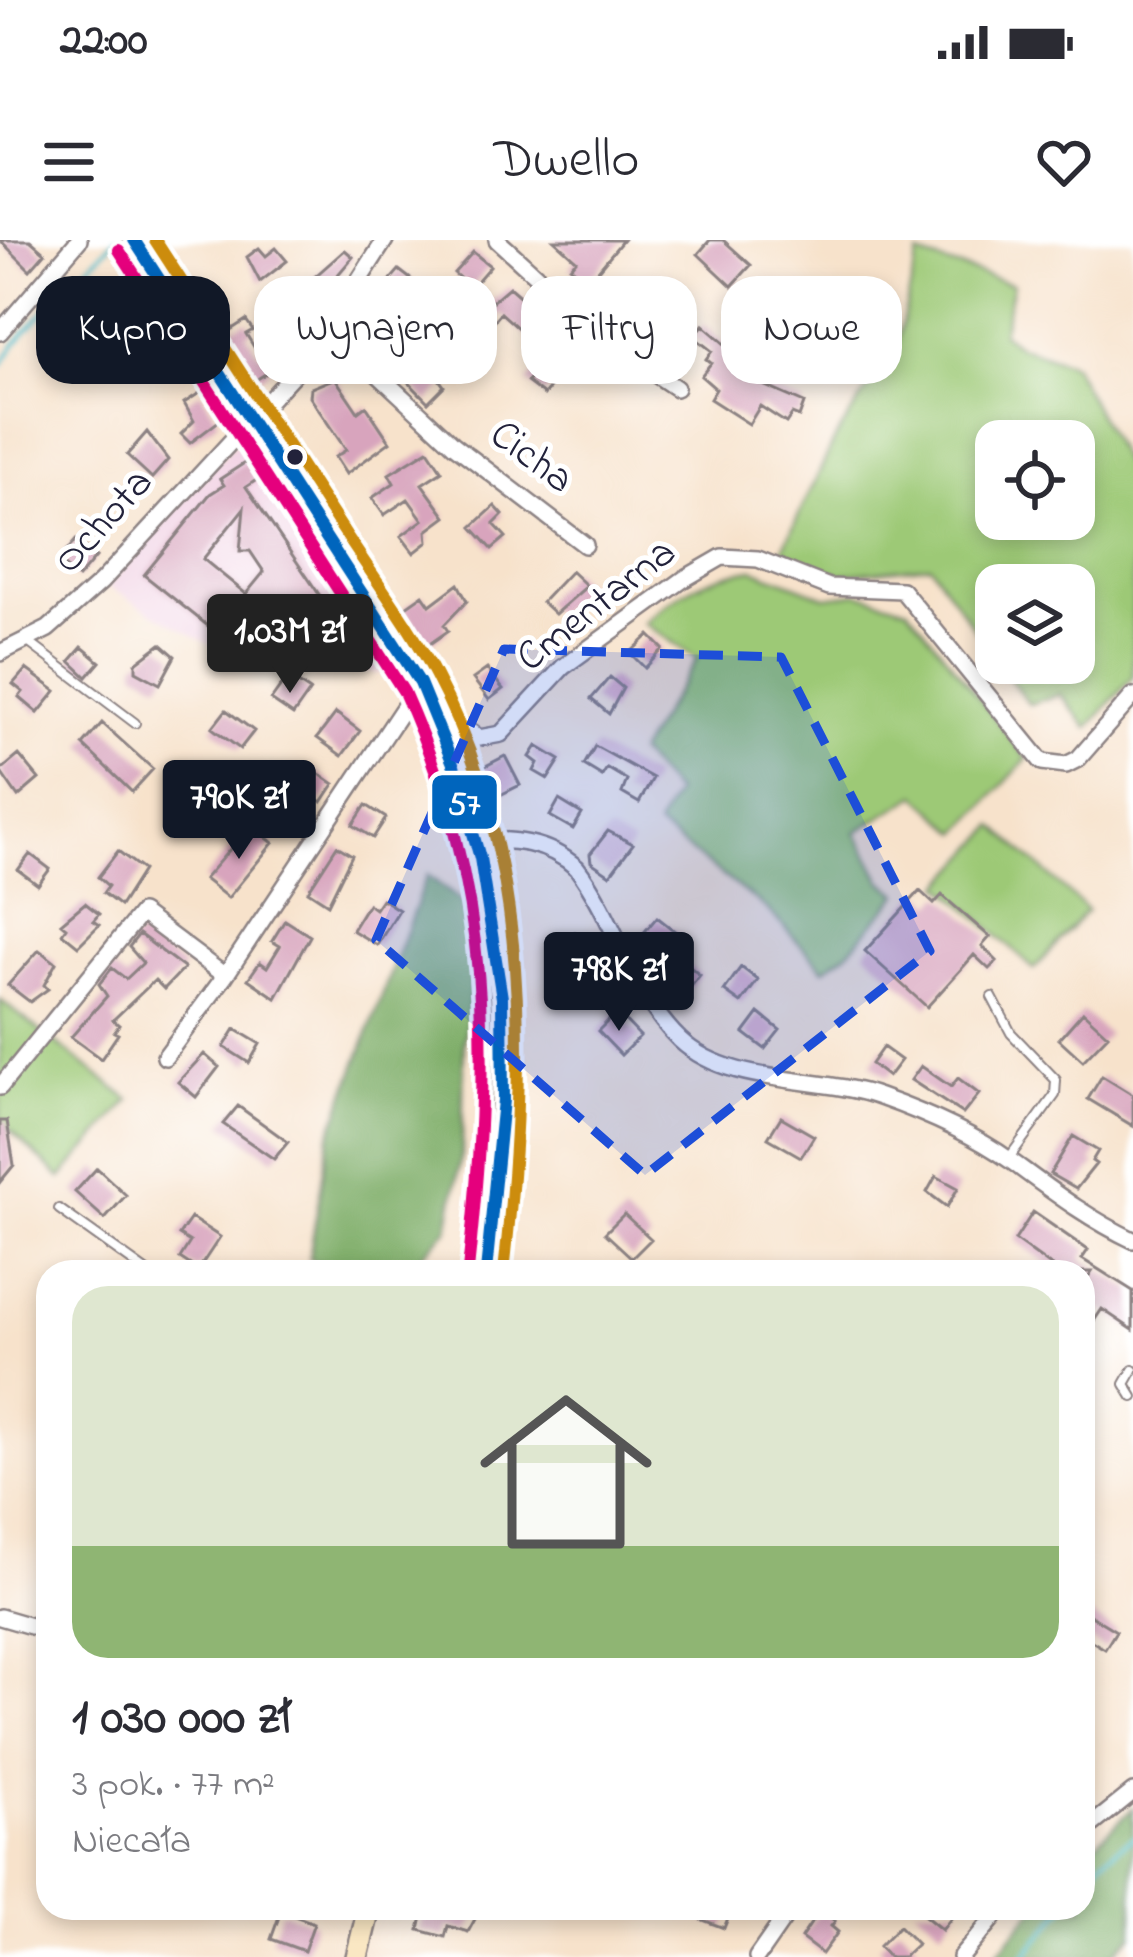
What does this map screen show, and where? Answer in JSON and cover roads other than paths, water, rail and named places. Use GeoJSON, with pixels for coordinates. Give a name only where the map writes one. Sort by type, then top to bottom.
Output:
{"type":"FeatureCollection","features":[{"type":"Feature","properties":{"kind":"main road"},"geometry":{"type":"LineString","coordinates":[[134,240],[420,683],[437,718],[473,840],[496,954],[504,1039],[487,1260]]}},
{"type":"Feature","properties":{"kind":"main road"},"geometry":{"type":"LineString","coordinates":[[357,1957],[367,1920]]}},
{"type":"Feature","properties":{"kind":"street"},"geometry":{"type":"LineString","coordinates":[[0,332],[79,240]]}},
{"type":"Feature","properties":{"kind":"street","name":"Ochota"},"geometry":{"type":"LineString","coordinates":[[362,276],[385,240]]}},
{"type":"Feature","properties":{"kind":"street"},"geometry":{"type":"LineString","coordinates":[[497,240],[583,320],[676,388]]}},
{"type":"Feature","properties":{"kind":"street","name":"Ochota"},"geometry":{"type":"LineString","coordinates":[[0,653],[28,641],[81,603],[286,384]]}},
{"type":"Feature","properties":{"kind":"street","name":"Cicha"},"geometry":{"type":"LineString","coordinates":[[388,384],[454,445],[585,545]]}},
{"type":"Feature","properties":{"kind":"street","name":"Cmentarna"},"geometry":{"type":"LineString","coordinates":[[437,718],[452,718],[478,738],[501,734],[563,668],[722,557],[758,559],[829,587],[902,590],[1042,762],[1066,765],[1078,759],[1131,700]]}},
{"type":"Feature","properties":{"kind":"street"},"geometry":{"type":"LineString","coordinates":[[165,1057],[225,976],[420,683]]}},
{"type":"Feature","properties":{"kind":"street"},"geometry":{"type":"LineString","coordinates":[[473,840],[545,846],[578,868],[648,998],[682,1042],[700,1054],[739,1070],[879,1097],[957,1129],[1009,1159],[1078,1214],[1133,1240]]}},
{"type":"Feature","properties":{"kind":"street"},"geometry":{"type":"LineString","coordinates":[[0,1087],[141,913],[225,976]]}},
{"type":"Feature","properties":{"kind":"street"},"geometry":{"type":"LineString","coordinates":[[0,1617],[36,1628]]}},
{"type":"Feature","properties":{"kind":"street"},"geometry":{"type":"LineString","coordinates":[[1095,1822],[1133,1792]]}},
{"type":"Feature","properties":{"kind":"street"},"geometry":{"type":"LineString","coordinates":[[757,1957],[783,1920]]}},
{"type":"Feature","properties":{"kind":"street"},"geometry":{"type":"LineString","coordinates":[[961,1957],[992,1920]]}},
{"type":"Feature","properties":{"kind":"lane"},"geometry":{"type":"LineString","coordinates":[[28,641],[135,723]]}},
{"type":"Feature","properties":{"kind":"lane"},"geometry":{"type":"LineString","coordinates":[[992,997],[1011,1033],[1056,1080],[1055,1095],[1009,1159]]}},
{"type":"Feature","properties":{"kind":"lane"},"geometry":{"type":"LineString","coordinates":[[59,1209],[130,1260]]}},
{"type":"Feature","properties":{"kind":"lane"},"geometry":{"type":"LineString","coordinates":[[1133,1370],[1125,1384],[1133,1397]]}},
{"type":"Feature","properties":{"kind":"waterway"},"geometry":{"type":"LineString","coordinates":[[0,366],[26,330],[115,240]]}},
{"type":"Feature","properties":{"kind":"waterway"},"geometry":{"type":"LineString","coordinates":[[1095,1868],[1133,1837]]}},
{"type":"Feature","properties":{"kind":"waterway"},"geometry":{"type":"LineString","coordinates":[[1024,1957],[1054,1920]]}}]}
